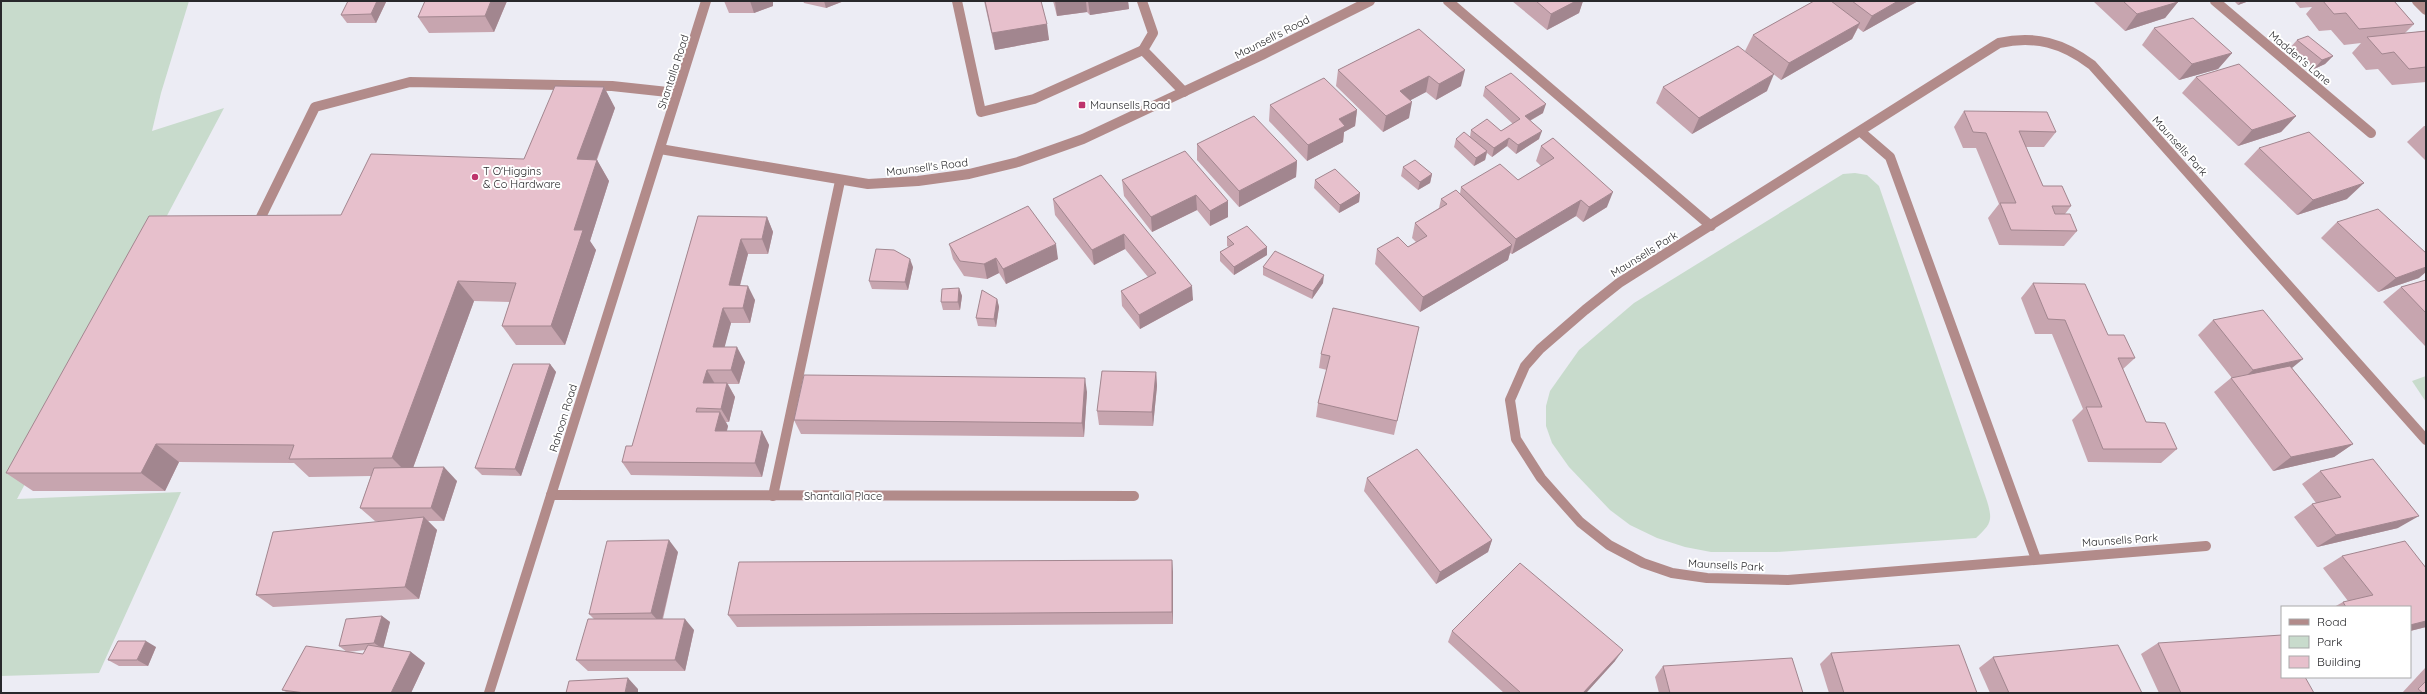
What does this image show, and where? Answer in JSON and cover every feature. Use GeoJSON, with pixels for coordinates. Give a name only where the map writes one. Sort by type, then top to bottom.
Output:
{"type":"FeatureCollection","features":[{"type":"Feature","properties":{"kind":"street","name":"Shantalla Road"},"geometry":{"type":"LineString","coordinates":[[660,149],[706,1]]}},
{"type":"Feature","properties":{"kind":"street"},"geometry":{"type":"LineString","coordinates":[[957,1],[981,112],[1034,99],[1143,50],[1153,33],[1142,1]]}},
{"type":"Feature","properties":{"kind":"street","name":"Maunsell's Road"},"geometry":{"type":"LineString","coordinates":[[660,149],[840,181],[868,184],[902,184],[976,173],[1065,146],[1184,92],[1370,1]]}},
{"type":"Feature","properties":{"kind":"street"},"geometry":{"type":"LineString","coordinates":[[1448,1],[1711,226]]}},
{"type":"Feature","properties":{"kind":"street","name":"Madden's Lane"},"geometry":{"type":"LineString","coordinates":[[2215,1],[2371,132]]}},
{"type":"Feature","properties":{"kind":"street"},"geometry":{"type":"LineString","coordinates":[[2417,1],[2426,10]]}},
{"type":"Feature","properties":{"kind":"street","name":"Maunsells Park"},"geometry":{"type":"LineString","coordinates":[[2206,546],[1788,580],[1707,578],[1672,573],[1643,563],[1609,545],[1580,522],[1556,497],[1526,457],[1516,439],[1510,400],[1525,366],[1562,330],[1619,283],[1861,132],[1999,43],[2027,38],[2042,39],[2060,45],[2078,54],[2092,65],[2426,440]]}},
{"type":"Feature","properties":{"kind":"street"},"geometry":{"type":"LineString","coordinates":[[1143,50],[1184,92]]}},
{"type":"Feature","properties":{"kind":"street"},"geometry":{"type":"LineString","coordinates":[[260,219],[315,107],[410,82],[612,86],[678,93]]}},
{"type":"Feature","properties":{"kind":"street"},"geometry":{"type":"LineString","coordinates":[[1861,132],[1890,157],[2036,559]]}},
{"type":"Feature","properties":{"kind":"street","name":"Rahoon Road"},"geometry":{"type":"LineString","coordinates":[[489,693],[660,149]]}},
{"type":"Feature","properties":{"kind":"street"},"geometry":{"type":"LineString","coordinates":[[773,496],[840,181]]}},
{"type":"Feature","properties":{"kind":"street","name":"Shantalla Place"},"geometry":{"type":"LineString","coordinates":[[551,495],[1134,496]]}},
{"type":"Feature","properties":{"kind":"green space"},"geometry":{"type":"Polygon","coordinates":[[[1,1],[189,1],[161,93],[152,131],[224,108],[17,499],[181,492],[99,673],[1,676],[1,1]]]}},
{"type":"Feature","properties":{"kind":"green space"},"geometry":{"type":"Polygon","coordinates":[[[1855,173],[1867,175],[1879,186],[1987,501],[1990,513],[1988,525],[1976,538],[1777,552],[1711,552],[1685,547],[1657,538],[1630,525],[1610,510],[1569,467],[1552,443],[1546,426],[1546,406],[1550,391],[1579,350],[1634,303],[1843,174],[1855,173]]]}},
{"type":"Feature","properties":{"kind":"green space"},"geometry":{"type":"Polygon","coordinates":[[[2426,376],[2426,402],[2412,381],[2426,376]]]}},
{"type":"Feature","properties":{"kind":"building"},"geometry":{"type":"Polygon","coordinates":[[[348,1],[377,1],[371,14],[341,15],[348,1]]]}},
{"type":"Feature","properties":{"kind":"building"},"geometry":{"type":"Polygon","coordinates":[[[425,1],[491,1],[485,16],[418,17],[425,1]]]}},
{"type":"Feature","properties":{"kind":"building"},"geometry":{"type":"Polygon","coordinates":[[[985,1],[1041,1],[1047,24],[992,33],[985,1]]]}},
{"type":"Feature","properties":{"kind":"building"},"geometry":{"type":"Polygon","coordinates":[[[1536,1],[1576,1],[1551,14],[1536,1]]]}},
{"type":"Feature","properties":{"kind":"building"},"geometry":{"type":"Polygon","coordinates":[[[1814,1],[1831,1],[1860,23],[1789,63],[1753,35],[1814,1]]]}},
{"type":"Feature","properties":{"kind":"building"},"geometry":{"type":"Polygon","coordinates":[[[1852,1],[1898,1],[1872,16],[1852,1]]]}},
{"type":"Feature","properties":{"kind":"building"},"geometry":{"type":"Polygon","coordinates":[[[2123,1],[2177,1],[2178,2],[2137,14],[2123,1]]]}},
{"type":"Feature","properties":{"kind":"building"},"geometry":{"type":"Polygon","coordinates":[[[2323,1],[2394,1],[2414,24],[2359,29],[2346,13],[2334,14],[2323,1]]]}},
{"type":"Feature","properties":{"kind":"building"},"geometry":{"type":"Polygon","coordinates":[[[2193,18],[2232,53],[2192,64],[2154,28],[2193,18]]]}},
{"type":"Feature","properties":{"kind":"building"},"geometry":{"type":"Polygon","coordinates":[[[1419,29],[1465,70],[1439,84],[1429,76],[1400,91],[1412,102],[1386,116],[1338,70],[1419,29]]]}},
{"type":"Feature","properties":{"kind":"building"},"geometry":{"type":"Polygon","coordinates":[[[2426,31],[2426,67],[2409,69],[2394,52],[2382,54],[2367,37],[2426,31]]]}},
{"type":"Feature","properties":{"kind":"building"},"geometry":{"type":"Polygon","coordinates":[[[2308,36],[2333,56],[2322,60],[2297,40],[2308,36]]]}},
{"type":"Feature","properties":{"kind":"building"},"geometry":{"type":"Polygon","coordinates":[[[1738,46],[1774,74],[1699,118],[1663,87],[1738,46]]]}},
{"type":"Feature","properties":{"kind":"building"},"geometry":{"type":"Polygon","coordinates":[[[2239,64],[2296,116],[2252,130],[2196,77],[2239,64]]]}},
{"type":"Feature","properties":{"kind":"building"},"geometry":{"type":"Polygon","coordinates":[[[1511,73],[1546,104],[1525,116],[1542,131],[1518,145],[1509,138],[1494,148],[1471,130],[1487,119],[1501,131],[1520,119],[1485,87],[1511,73]]]}},
{"type":"Feature","properties":{"kind":"building"},"geometry":{"type":"Polygon","coordinates":[[[1324,78],[1357,110],[1339,119],[1345,126],[1308,145],[1270,105],[1324,78]]]}},
{"type":"Feature","properties":{"kind":"building"},"geometry":{"type":"Polygon","coordinates":[[[555,86],[604,87],[577,159],[597,160],[574,230],[583,230],[551,326],[502,326],[516,283],[458,281],[392,458],[289,459],[294,445],[156,444],[141,473],[6,473],[149,216],[341,215],[371,154],[524,159],[555,86]]]}},
{"type":"Feature","properties":{"kind":"building"},"geometry":{"type":"Polygon","coordinates":[[[1964,111],[2047,112],[2056,132],[2019,131],[2043,186],[2062,186],[2071,206],[2052,206],[2055,214],[2070,214],[2077,231],[2011,230],[2000,203],[2016,203],[1986,133],[1973,132],[1964,111]]]}},
{"type":"Feature","properties":{"kind":"building"},"geometry":{"type":"Polygon","coordinates":[[[1254,116],[1297,161],[1239,191],[1197,144],[1254,116]]]}},
{"type":"Feature","properties":{"kind":"building"},"geometry":{"type":"Polygon","coordinates":[[[1464,132],[1487,151],[1476,158],[1456,139],[1464,132]]]}},
{"type":"Feature","properties":{"kind":"building"},"geometry":{"type":"Polygon","coordinates":[[[2309,132],[2364,183],[2313,200],[2259,148],[2309,132]]]}},
{"type":"Feature","properties":{"kind":"building"},"geometry":{"type":"Polygon","coordinates":[[[1553,138],[1613,192],[1589,207],[1581,200],[1516,239],[1461,187],[1500,164],[1518,180],[1554,158],[1541,146],[1553,138]]]}},
{"type":"Feature","properties":{"kind":"building"},"geometry":{"type":"Polygon","coordinates":[[[1185,151],[1228,201],[1210,211],[1196,195],[1151,217],[1122,180],[1185,151]]]}},
{"type":"Feature","properties":{"kind":"building"},"geometry":{"type":"Polygon","coordinates":[[[1415,160],[1432,174],[1420,182],[1403,167],[1415,160]]]}},
{"type":"Feature","properties":{"kind":"building"},"geometry":{"type":"Polygon","coordinates":[[[1335,169],[1360,193],[1340,205],[1315,180],[1335,169]]]}},
{"type":"Feature","properties":{"kind":"building"},"geometry":{"type":"Polygon","coordinates":[[[1101,175],[1192,286],[1139,315],[1121,291],[1156,273],[1124,234],[1092,250],[1053,199],[1101,175]]]}},
{"type":"Feature","properties":{"kind":"building"},"geometry":{"type":"Polygon","coordinates":[[[1456,190],[1512,245],[1423,297],[1377,249],[1398,237],[1408,247],[1427,236],[1415,223],[1447,204],[1441,199],[1456,190]]]}},
{"type":"Feature","properties":{"kind":"building"},"geometry":{"type":"Polygon","coordinates":[[[1028,206],[1056,244],[1003,269],[996,258],[984,264],[960,261],[949,244],[1028,206]]]}},
{"type":"Feature","properties":{"kind":"building"},"geometry":{"type":"Polygon","coordinates":[[[2378,209],[2426,253],[2426,267],[2396,278],[2337,222],[2378,209]]]}},
{"type":"Feature","properties":{"kind":"building"},"geometry":{"type":"Polygon","coordinates":[[[698,216],[767,217],[762,239],[741,239],[729,285],[748,286],[743,308],[723,308],[713,347],[737,347],[731,370],[707,370],[703,383],[727,383],[721,409],[697,408],[696,412],[720,412],[715,431],[762,431],[755,463],[622,462],[626,446],[632,446],[698,216]]]}},
{"type":"Feature","properties":{"kind":"building"},"geometry":{"type":"Polygon","coordinates":[[[1247,226],[1267,247],[1234,267],[1220,252],[1234,244],[1227,237],[1247,226]]]}},
{"type":"Feature","properties":{"kind":"building"},"geometry":{"type":"Polygon","coordinates":[[[876,249],[894,250],[910,259],[905,282],[869,281],[876,249]]]}},
{"type":"Feature","properties":{"kind":"building"},"geometry":{"type":"Polygon","coordinates":[[[1275,251],[1324,275],[1313,291],[1263,267],[1275,251]]]}},
{"type":"Feature","properties":{"kind":"building"},"geometry":{"type":"Polygon","coordinates":[[[2426,280],[2426,313],[2401,287],[2426,280]]]}},
{"type":"Feature","properties":{"kind":"building"},"geometry":{"type":"Polygon","coordinates":[[[2033,283],[2085,284],[2108,335],[2124,335],[2135,358],[2118,358],[2146,422],[2165,423],[2177,449],[2103,449],[2086,407],[2102,407],[2065,320],[2048,319],[2033,283]]]}},
{"type":"Feature","properties":{"kind":"building"},"geometry":{"type":"Polygon","coordinates":[[[959,288],[958,302],[941,302],[942,289],[959,288]]]}},
{"type":"Feature","properties":{"kind":"building"},"geometry":{"type":"Polygon","coordinates":[[[982,290],[997,299],[994,319],[976,318],[982,290]]]}},
{"type":"Feature","properties":{"kind":"building"},"geometry":{"type":"Polygon","coordinates":[[[1333,308],[1419,327],[1397,421],[1318,403],[1330,356],[1321,354],[1333,308]]]}},
{"type":"Feature","properties":{"kind":"building"},"geometry":{"type":"Polygon","coordinates":[[[2263,310],[2303,359],[2253,370],[2213,320],[2263,310]]]}},
{"type":"Feature","properties":{"kind":"building"},"geometry":{"type":"Polygon","coordinates":[[[513,364],[550,364],[515,469],[475,468],[513,364]]]}},
{"type":"Feature","properties":{"kind":"building"},"geometry":{"type":"Polygon","coordinates":[[[2290,366],[2353,444],[2291,457],[2231,378],[2290,366]]]}},
{"type":"Feature","properties":{"kind":"building"},"geometry":{"type":"Polygon","coordinates":[[[1102,371],[1156,372],[1152,412],[1097,411],[1102,371]]]}},
{"type":"Feature","properties":{"kind":"building"},"geometry":{"type":"Polygon","coordinates":[[[804,375],[1085,378],[1082,423],[794,420],[804,375]]]}},
{"type":"Feature","properties":{"kind":"building"},"geometry":{"type":"Polygon","coordinates":[[[1417,449],[1492,540],[1440,572],[1367,478],[1417,449]]]}},
{"type":"Feature","properties":{"kind":"building"},"geometry":{"type":"Polygon","coordinates":[[[2373,459],[2419,516],[2336,535],[2312,504],[2341,497],[2320,471],[2373,459]]]}},
{"type":"Feature","properties":{"kind":"building"},"geometry":{"type":"Polygon","coordinates":[[[444,467],[431,508],[360,508],[374,468],[444,467]]]}},
{"type":"Feature","properties":{"kind":"building"},"geometry":{"type":"Polygon","coordinates":[[[424,517],[405,587],[256,595],[273,532],[424,517]]]}},
{"type":"Feature","properties":{"kind":"building"},"geometry":{"type":"Polygon","coordinates":[[[669,540],[651,613],[589,614],[607,541],[669,540]]]}},
{"type":"Feature","properties":{"kind":"building"},"geometry":{"type":"Polygon","coordinates":[[[2405,541],[2426,568],[2426,621],[2411,625],[2411,606],[2345,606],[2343,602],[2373,595],[2342,556],[2405,541]]]}},
{"type":"Feature","properties":{"kind":"building"},"geometry":{"type":"Polygon","coordinates":[[[1172,560],[1172,612],[728,615],[739,562],[1172,560]]]}},
{"type":"Feature","properties":{"kind":"building"},"geometry":{"type":"Polygon","coordinates":[[[1520,563],[1623,650],[1583,693],[1521,693],[1452,631],[1520,563]]]}},
{"type":"Feature","properties":{"kind":"building"},"geometry":{"type":"Polygon","coordinates":[[[382,616],[374,643],[339,646],[346,619],[382,616]]]}},
{"type":"Feature","properties":{"kind":"building"},"geometry":{"type":"Polygon","coordinates":[[[588,619],[685,619],[675,660],[576,660],[588,619]]]}},
{"type":"Feature","properties":{"kind":"building"},"geometry":{"type":"Polygon","coordinates":[[[2281,635],[2281,678],[2306,678],[2314,693],[2181,693],[2158,643],[2281,635]]]}},
{"type":"Feature","properties":{"kind":"building"},"geometry":{"type":"Polygon","coordinates":[[[118,641],[146,641],[137,660],[108,660],[118,641]]]}},
{"type":"Feature","properties":{"kind":"building"},"geometry":{"type":"Polygon","coordinates":[[[368,645],[411,652],[391,693],[305,693],[282,690],[306,646],[363,654],[368,645]]]}},
{"type":"Feature","properties":{"kind":"building"},"geometry":{"type":"Polygon","coordinates":[[[1959,645],[1977,693],[1844,693],[1831,653],[1959,645]]]}},
{"type":"Feature","properties":{"kind":"building"},"geometry":{"type":"Polygon","coordinates":[[[2118,645],[2142,693],[2009,693],[1993,657],[2118,645]]]}},
{"type":"Feature","properties":{"kind":"building"},"geometry":{"type":"Polygon","coordinates":[[[1792,658],[1803,693],[1670,693],[1663,666],[1792,658]]]}},
{"type":"Feature","properties":{"kind":"building"},"geometry":{"type":"Polygon","coordinates":[[[628,678],[625,693],[566,693],[569,681],[628,678]]]}},
{"type":"Feature","properties":{"kind":"building"},"geometry":{"type":"Polygon","coordinates":[[[2426,681],[2426,693],[2423,693],[2418,689],[2426,681]]]}},
{"type":"Feature","properties":{"kind":"place","name":"Maunsells Road"},"geometry":{"type":"Point","coordinates":[1082,105]}},
{"type":"Feature","properties":{"kind":"place","name":"T O'Higgins & Co Hardware"},"geometry":{"type":"Point","coordinates":[475,177]}}]}
